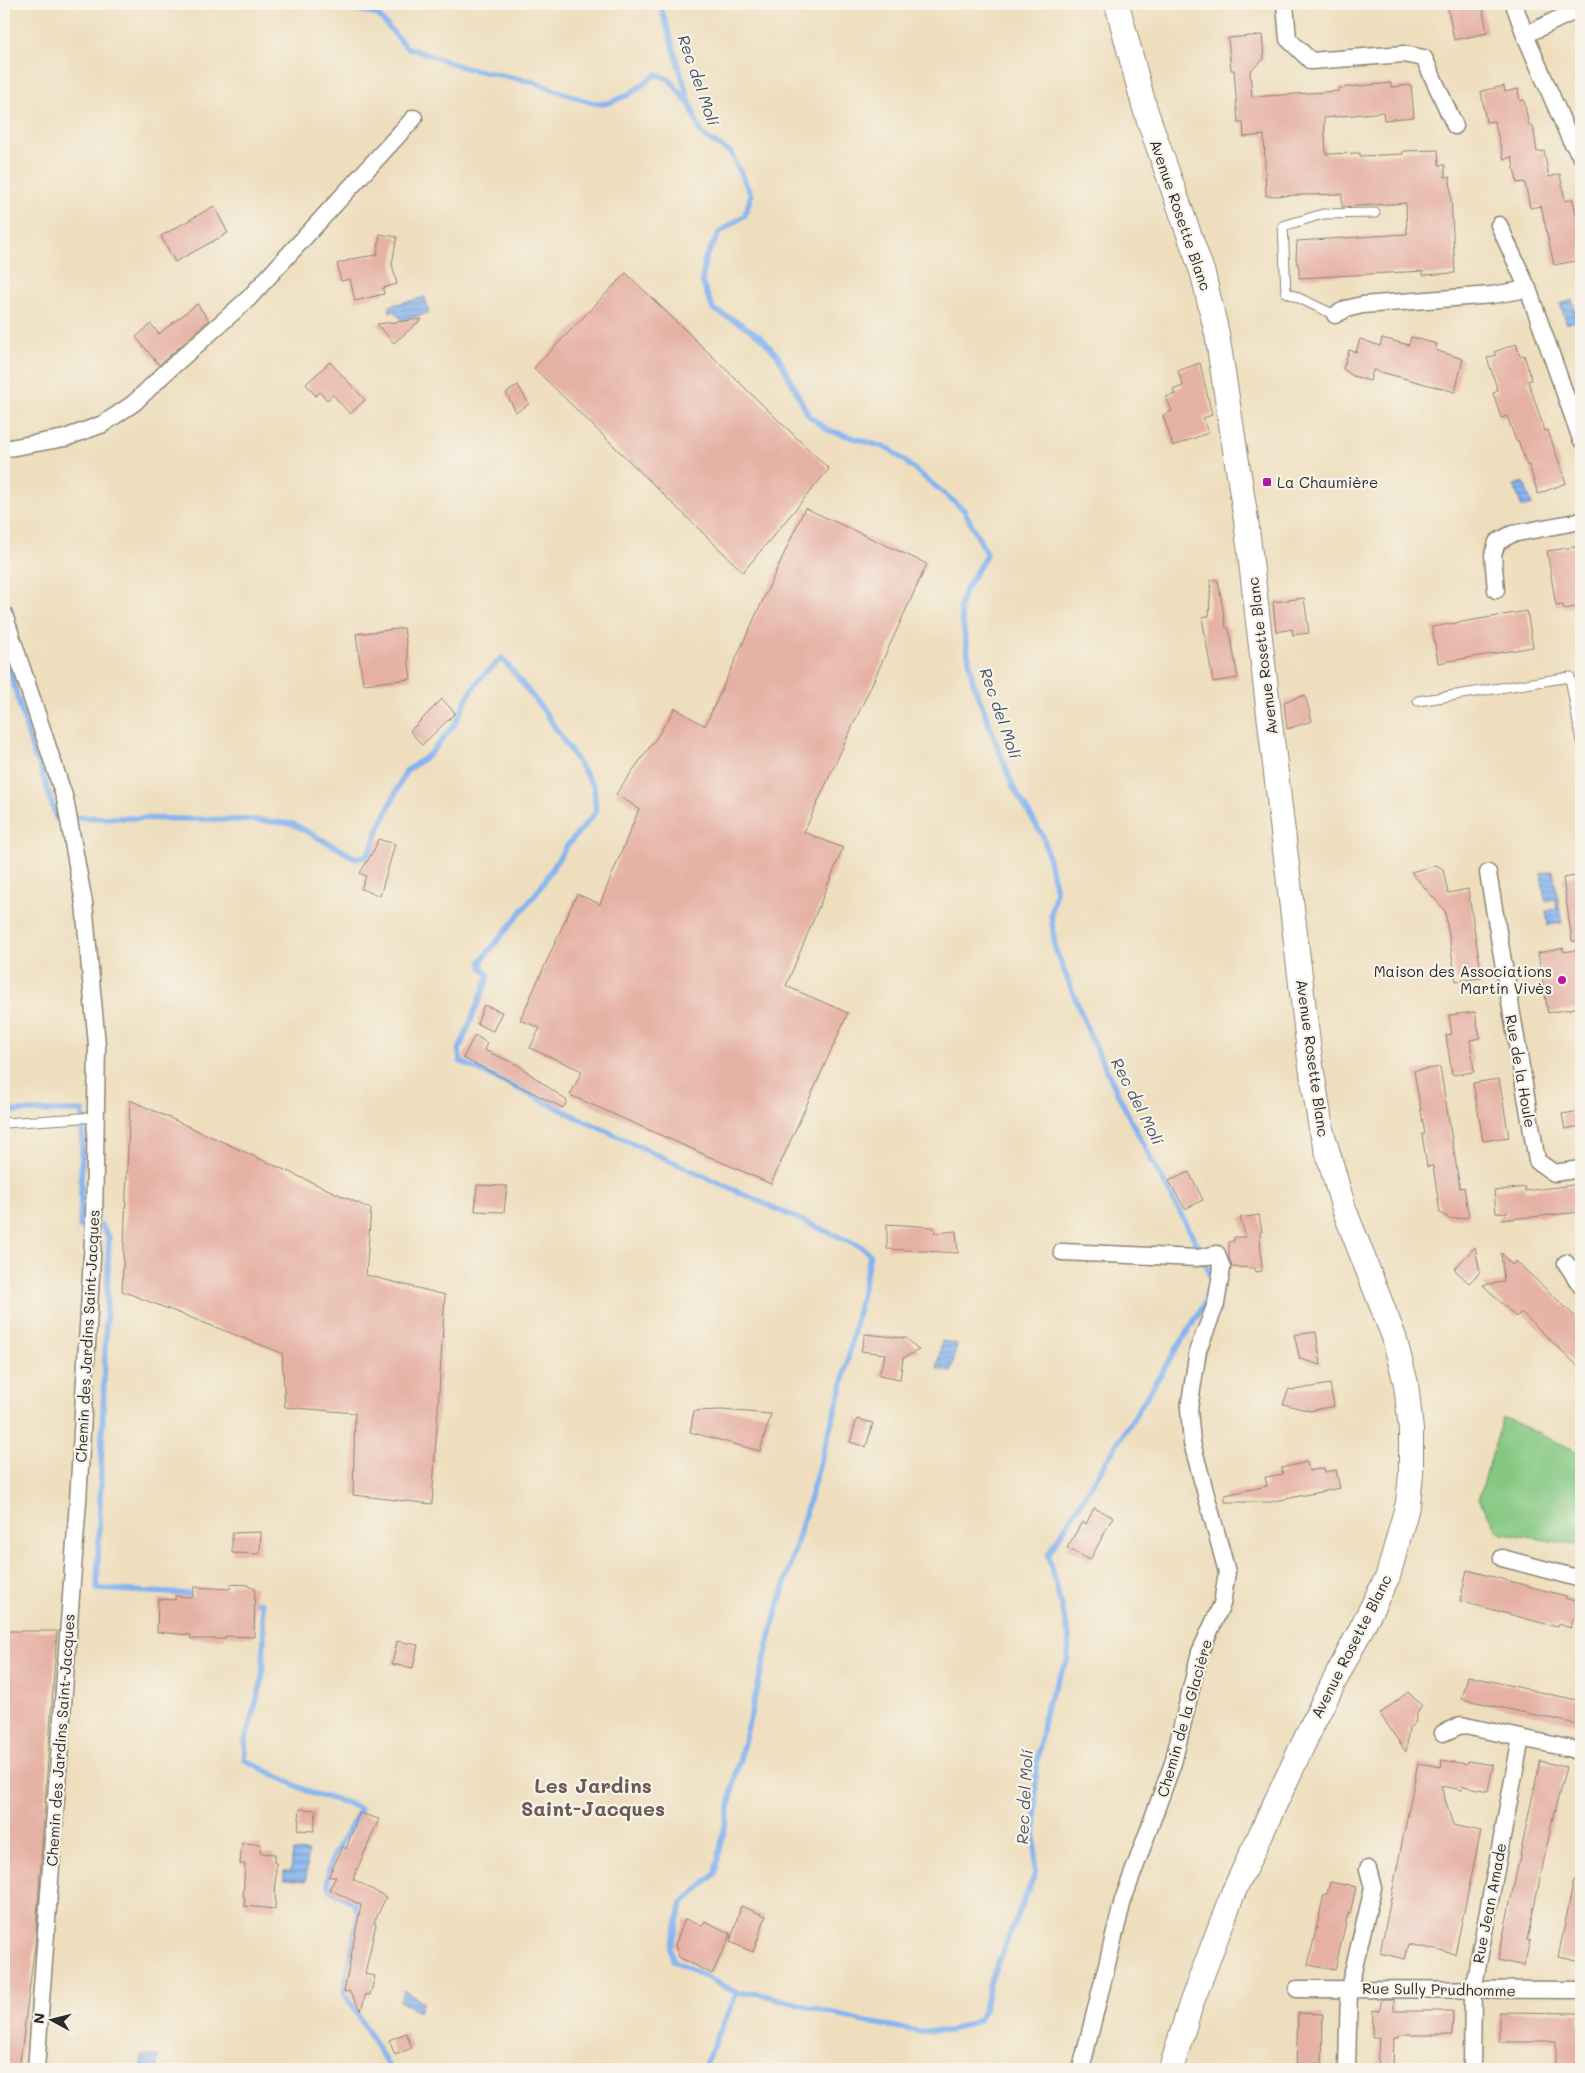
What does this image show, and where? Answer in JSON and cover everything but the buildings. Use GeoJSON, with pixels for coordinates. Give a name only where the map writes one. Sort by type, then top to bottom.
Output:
{"type":"FeatureCollection","features":[{"type":"Feature","properties":{"kind":"main road","name":"Avenue Rosette Blanc"},"geometry":{"type":"LineString","coordinates":[[1117,4],[1144,109],[1203,274],[1217,334],[1246,520],[1310,1060],[1321,1129],[1344,1209],[1394,1337],[1406,1384],[1411,1430],[1411,1474],[1408,1502],[1388,1576],[1315,1720],[1233,1893],[1191,2004],[1170,2069]]}},
{"type":"Feature","properties":{"kind":"street"},"geometry":{"type":"LineString","coordinates":[[1285,4],[1288,39],[1311,61],[1404,54],[1424,58],[1434,84],[1455,126]]}},
{"type":"Feature","properties":{"kind":"street"},"geometry":{"type":"LineString","coordinates":[[1514,4],[1525,35],[1570,139],[1581,156]]}},
{"type":"Feature","properties":{"kind":"street"},"geometry":{"type":"LineString","coordinates":[[1525,35],[1581,8]]}},
{"type":"Feature","properties":{"kind":"street"},"geometry":{"type":"LineString","coordinates":[[4,449],[65,438],[103,424],[134,403],[248,299],[414,118]]}},
{"type":"Feature","properties":{"kind":"street"},"geometry":{"type":"LineString","coordinates":[[1499,225],[1528,289],[1581,438]]}},
{"type":"Feature","properties":{"kind":"street"},"geometry":{"type":"LineString","coordinates":[[1335,315],[1346,309],[1362,305],[1492,295],[1528,289]]}},
{"type":"Feature","properties":{"kind":"street"},"geometry":{"type":"LineString","coordinates":[[1496,590],[1493,555],[1497,542],[1512,534],[1581,521]]}},
{"type":"Feature","properties":{"kind":"street","name":"Chemin des Jardins Saint-Jacques"},"geometry":{"type":"LineString","coordinates":[[4,614],[67,808],[84,903],[97,1045],[91,1118],[94,1222],[78,1501],[36,2069]]}},
{"type":"Feature","properties":{"kind":"street","name":"Rue de la Houle"},"geometry":{"type":"LineString","coordinates":[[1488,873],[1537,1161],[1554,1173],[1581,1169]]}},
{"type":"Feature","properties":{"kind":"street","name":"Chemin de la Glacière"},"geometry":{"type":"LineString","coordinates":[[1062,1252],[1202,1257],[1217,1254],[1222,1268],[1216,1304],[1198,1350],[1189,1409],[1192,1443],[1227,1572],[1222,1604],[1200,1652],[1173,1763],[1123,1900],[1081,2069]]}},
{"type":"Feature","properties":{"kind":"street"},"geometry":{"type":"LineString","coordinates":[[1566,1263],[1581,1286]]}},
{"type":"Feature","properties":{"kind":"street"},"geometry":{"type":"LineString","coordinates":[[1502,1558],[1581,1580]]}},
{"type":"Feature","properties":{"kind":"street"},"geometry":{"type":"LineString","coordinates":[[1443,1733],[1461,1725],[1581,1751]]}},
{"type":"Feature","properties":{"kind":"street","name":"Rue Jean Amade"},"geometry":{"type":"LineString","coordinates":[[1472,2069],[1473,1990],[1521,1738]]}},
{"type":"Feature","properties":{"kind":"street"},"geometry":{"type":"LineString","coordinates":[[1347,2069],[1349,1988],[1373,1888],[1368,1869]]}},
{"type":"Feature","properties":{"kind":"street","name":"Rue Sully Prudhomme"},"geometry":{"type":"LineString","coordinates":[[1297,1989],[1581,1990]]}},
{"type":"Feature","properties":{"kind":"lane"},"geometry":{"type":"LineString","coordinates":[[1335,315],[1286,292],[1283,226],[1323,214],[1375,213]]}},
{"type":"Feature","properties":{"kind":"lane"},"geometry":{"type":"LineString","coordinates":[[1418,701],[1570,677],[1581,741]]}},
{"type":"Feature","properties":{"kind":"lane"},"geometry":{"type":"LineString","coordinates":[[4,1123],[91,1118]]}},
{"type":"Feature","properties":{"kind":"green space"},"geometry":{"type":"Polygon","coordinates":[[[1503,1417],[1581,1453],[1581,1546],[1498,1532],[1479,1499],[1503,1417]]]}},
{"type":"Feature","properties":{"kind":"water"},"geometry":{"type":"Polygon","coordinates":[[[425,297],[429,313],[402,320],[394,311],[390,312],[389,306],[425,297]]]}},
{"type":"Feature","properties":{"kind":"water"},"geometry":{"type":"Polygon","coordinates":[[[1572,300],[1578,320],[1567,324],[1560,304],[1572,300]]]}},
{"type":"Feature","properties":{"kind":"water"},"geometry":{"type":"Polygon","coordinates":[[[1524,482],[1532,505],[1522,508],[1514,485],[1524,482]]]}},
{"type":"Feature","properties":{"kind":"water"},"geometry":{"type":"Polygon","coordinates":[[[1553,871],[1562,923],[1548,925],[1546,911],[1557,909],[1555,899],[1545,901],[1541,873],[1553,871]]]}},
{"type":"Feature","properties":{"kind":"water"},"geometry":{"type":"Polygon","coordinates":[[[942,1341],[957,1344],[951,1372],[937,1369],[942,1341]]]}},
{"type":"Feature","properties":{"kind":"water"},"geometry":{"type":"Polygon","coordinates":[[[293,1851],[308,1852],[306,1881],[284,1879],[284,1871],[291,1871],[293,1851]]]}},
{"type":"Feature","properties":{"kind":"water"},"geometry":{"type":"Polygon","coordinates":[[[404,1990],[423,2002],[419,2012],[400,2001],[404,1990]]]}},
{"type":"Feature","properties":{"kind":"water"},"geometry":{"type":"Polygon","coordinates":[[[142,2055],[158,2056],[157,2069],[140,2069],[142,2055]]]}},
{"type":"Feature","properties":{"kind":"waterway"},"geometry":{"type":"LineString","coordinates":[[339,4],[378,15],[406,47],[465,68],[530,81],[589,102],[602,104],[628,95],[657,74],[670,80],[688,103]]}},
{"type":"Feature","properties":{"kind":"waterway","name":"Rec del Molí"},"geometry":{"type":"LineString","coordinates":[[660,4],[691,107],[702,135],[731,153],[751,195],[745,215],[720,232],[705,259],[702,282],[713,309],[761,337],[778,356],[809,416],[828,430],[890,449],[964,510],[987,554],[964,592],[960,608],[973,682],[1013,787],[1044,838],[1056,891],[1051,914],[1055,948],[1092,1040],[1131,1121],[1199,1248],[1213,1281],[1202,1308],[1048,1555],[1069,1636],[1068,1659],[1046,1706],[1036,1769],[1035,1874],[991,1979],[984,2009],[979,2020],[949,2031],[918,2031],[861,2021],[756,1993],[737,1993],[703,2069]]}},
{"type":"Feature","properties":{"kind":"waterway"},"geometry":{"type":"LineString","coordinates":[[4,650],[34,755],[40,766],[56,817],[255,820],[293,824],[356,858],[365,857],[372,848],[379,828],[406,771],[430,754],[455,724],[468,696],[479,680],[502,658],[545,712],[594,787],[596,812],[566,847],[538,891],[481,961],[482,968],[489,976],[459,1050],[460,1061],[660,1156],[862,1247],[870,1255],[842,1387],[774,1621],[735,1778],[715,1874],[682,1904],[671,1948],[673,1960],[737,1993]]}},
{"type":"Feature","properties":{"kind":"waterway"},"geometry":{"type":"LineString","coordinates":[[4,1111],[83,1111],[80,1227]]}},
{"type":"Feature","properties":{"kind":"waterway"},"geometry":{"type":"LineString","coordinates":[[101,1225],[109,1237],[97,1589],[188,1594]]}},
{"type":"Feature","properties":{"kind":"waterway"},"geometry":{"type":"LineString","coordinates":[[249,1601],[262,1603],[264,1640],[262,1681],[245,1741],[245,1760],[311,1793],[347,1803],[360,1809],[333,1857],[329,1868],[329,1889],[353,1902],[359,1913],[344,1992],[390,2069]]}},
{"type":"Feature","properties":{"kind":"place","name":"La Chaumière"},"geometry":{"type":"Point","coordinates":[1267,482]}},
{"type":"Feature","properties":{"kind":"place","name":"Maison des Associations Martin Vivès"},"geometry":{"type":"Point","coordinates":[1562,980]}},
{"type":"Feature","properties":{"kind":"district","name":"Les Jardins Saint-Jacques"},"geometry":{"type":"Point","coordinates":[593,1796]}}]}
